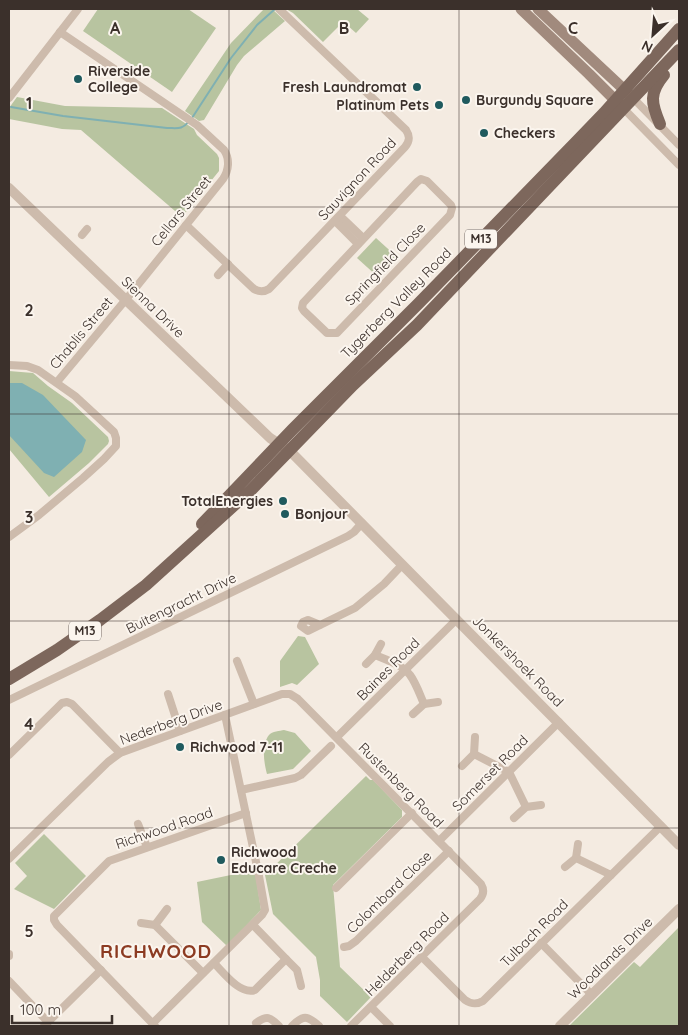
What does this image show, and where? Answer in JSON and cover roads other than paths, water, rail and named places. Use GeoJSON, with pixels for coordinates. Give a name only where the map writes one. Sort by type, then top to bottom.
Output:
{"type":"FeatureCollection","features":[{"type":"Feature","properties":{"kind":"main road"},"geometry":{"type":"LineString","coordinates":[[521,9],[619,105]]}},
{"type":"Feature","properties":{"kind":"main road"},"geometry":{"type":"LineString","coordinates":[[538,9],[629,94]]}},
{"type":"Feature","properties":{"kind":"main road","name":"Tygerberg Valley Road"},"geometry":{"type":"LineString","coordinates":[[9,679],[86,630],[155,576],[188,539],[417,325],[629,94],[679,29]]}},
{"type":"Feature","properties":{"kind":"main road","name":"Tygerberg Valley Road"},"geometry":{"type":"LineString","coordinates":[[629,94],[679,50]]}},
{"type":"Feature","properties":{"kind":"main road"},"geometry":{"type":"LineString","coordinates":[[660,124],[653,104],[653,95],[656,85],[679,58]]}},
{"type":"Feature","properties":{"kind":"street"},"geometry":{"type":"LineString","coordinates":[[9,98],[78,9]]}},
{"type":"Feature","properties":{"kind":"street","name":"Sauvignon Road"},"geometry":{"type":"LineString","coordinates":[[186,225],[254,289],[262,292],[267,290],[338,218],[409,141],[406,130],[279,9]]}},
{"type":"Feature","properties":{"kind":"street","name":"Cellars Street"},"geometry":{"type":"LineString","coordinates":[[60,32],[197,125],[227,154],[228,169],[223,179],[125,300]]}},
{"type":"Feature","properties":{"kind":"street"},"geometry":{"type":"LineString","coordinates":[[629,94],[679,145]]}},
{"type":"Feature","properties":{"kind":"street"},"geometry":{"type":"LineString","coordinates":[[619,105],[679,165]]}},
{"type":"Feature","properties":{"kind":"street","name":"Springfield Close"},"geometry":{"type":"LineString","coordinates":[[421,179],[427,181],[449,202],[452,208],[450,215],[337,333],[328,333],[304,311],[302,308],[303,303],[360,241],[421,179]]}},
{"type":"Feature","properties":{"kind":"street","name":"Sienna Drive"},"geometry":{"type":"LineString","coordinates":[[9,188],[270,438],[284,448]]}},
{"type":"Feature","properties":{"kind":"street"},"geometry":{"type":"LineString","coordinates":[[338,218],[360,241]]}},
{"type":"Feature","properties":{"kind":"street"},"geometry":{"type":"LineString","coordinates":[[218,275],[228,264]]}},
{"type":"Feature","properties":{"kind":"street","name":"Chablis Street"},"geometry":{"type":"LineString","coordinates":[[57,382],[125,300]]}},
{"type":"Feature","properties":{"kind":"street"},"geometry":{"type":"LineString","coordinates":[[9,365],[33,368],[57,382],[114,432],[116,438],[114,448],[83,478],[9,537]]}},
{"type":"Feature","properties":{"kind":"street","name":"Jonkershoek Road"},"geometry":{"type":"LineString","coordinates":[[284,448],[457,619],[679,845]]}},
{"type":"Feature","properties":{"kind":"street","name":"Buitengracht Drive"},"geometry":{"type":"LineString","coordinates":[[9,700],[348,536],[362,524]]}},
{"type":"Feature","properties":{"kind":"street"},"geometry":{"type":"LineString","coordinates":[[320,625],[356,608],[384,584],[402,565]]}},
{"type":"Feature","properties":{"kind":"street","name":"Baines Road"},"geometry":{"type":"LineString","coordinates":[[337,737],[457,619]]}},
{"type":"Feature","properties":{"kind":"street"},"geometry":{"type":"LineString","coordinates":[[366,664],[375,655],[381,644]]}},
{"type":"Feature","properties":{"kind":"street"},"geometry":{"type":"LineString","coordinates":[[375,655],[396,663],[405,670],[412,679],[424,704]]}},
{"type":"Feature","properties":{"kind":"street"},"geometry":{"type":"LineString","coordinates":[[237,661],[254,704]]}},
{"type":"Feature","properties":{"kind":"street"},"geometry":{"type":"LineString","coordinates":[[168,694],[180,731]]}},
{"type":"Feature","properties":{"kind":"street","name":"Nederberg Drive"},"geometry":{"type":"LineString","coordinates":[[9,860],[108,762],[120,753],[282,694],[290,694]]}},
{"type":"Feature","properties":{"kind":"street","name":"Rustenberg Road"},"geometry":{"type":"LineString","coordinates":[[290,694],[298,698],[481,884],[484,892],[480,899]]}},
{"type":"Feature","properties":{"kind":"street"},"geometry":{"type":"LineString","coordinates":[[9,756],[62,703],[67,702],[72,704],[120,753]]}},
{"type":"Feature","properties":{"kind":"street"},"geometry":{"type":"LineString","coordinates":[[413,714],[424,704],[438,702]]}},
{"type":"Feature","properties":{"kind":"street"},"geometry":{"type":"LineString","coordinates":[[154,1025],[262,915],[264,910],[225,715]]}},
{"type":"Feature","properties":{"kind":"street","name":"Somerset Road"},"geometry":{"type":"LineString","coordinates":[[438,841],[559,722]]}},
{"type":"Feature","properties":{"kind":"street"},"geometry":{"type":"LineString","coordinates":[[462,766],[474,754],[475,737]]}},
{"type":"Feature","properties":{"kind":"street"},"geometry":{"type":"LineString","coordinates":[[241,790],[295,778],[301,775],[331,746]]}},
{"type":"Feature","properties":{"kind":"street"},"geometry":{"type":"LineString","coordinates":[[474,754],[509,772],[526,807]]}},
{"type":"Feature","properties":{"kind":"street"},"geometry":{"type":"LineString","coordinates":[[514,818],[526,807],[541,805]]}},
{"type":"Feature","properties":{"kind":"street","name":"Richwood Road"},"geometry":{"type":"LineString","coordinates":[[154,1025],[56,925],[54,916],[105,864],[114,858],[246,813]]}},
{"type":"Feature","properties":{"kind":"street"},"geometry":{"type":"LineString","coordinates":[[336,888],[412,814]]}},
{"type":"Feature","properties":{"kind":"street"},"geometry":{"type":"LineString","coordinates":[[138,824],[147,847]]}},
{"type":"Feature","properties":{"kind":"street","name":"Tulbach Road"},"geometry":{"type":"LineString","coordinates":[[422,957],[464,1000],[476,1004],[483,1001],[660,826]]}},
{"type":"Feature","properties":{"kind":"street"},"geometry":{"type":"LineString","coordinates":[[565,867],[576,858],[578,844]]}},
{"type":"Feature","properties":{"kind":"street","name":"Colombard Close"},"geometry":{"type":"LineString","coordinates":[[344,947],[356,941],[448,851]]}},
{"type":"Feature","properties":{"kind":"street"},"geometry":{"type":"LineString","coordinates":[[576,858],[611,875]]}},
{"type":"Feature","properties":{"kind":"street","name":"Helderberg Road"},"geometry":{"type":"LineString","coordinates":[[351,1026],[480,899]]}},
{"type":"Feature","properties":{"kind":"street"},"geometry":{"type":"LineString","coordinates":[[155,925],[167,908]]}},
{"type":"Feature","properties":{"kind":"street","name":"Woodlands Drive"},"geometry":{"type":"LineString","coordinates":[[560,1026],[679,909]]}},
{"type":"Feature","properties":{"kind":"street"},"geometry":{"type":"LineString","coordinates":[[141,923],[155,925],[203,973]]}},
{"type":"Feature","properties":{"kind":"street"},"geometry":{"type":"LineString","coordinates":[[252,924],[297,970],[300,986]]}},
{"type":"Feature","properties":{"kind":"street"},"geometry":{"type":"LineString","coordinates":[[541,943],[592,995]]}},
{"type":"Feature","properties":{"kind":"street"},"geometry":{"type":"LineString","coordinates":[[214,963],[236,985],[250,992],[255,990],[286,959]]}},
{"type":"Feature","properties":{"kind":"street"},"geometry":{"type":"LineString","coordinates":[[9,981],[46,1024],[101,970]]}},
{"type":"Feature","properties":{"kind":"street"},"geometry":{"type":"LineString","coordinates":[[371,1007],[390,1026]]}},
{"type":"Feature","properties":{"kind":"street"},"geometry":{"type":"LineString","coordinates":[[256,1024],[262,1019],[269,1018],[273,1019],[280,1026]]}},
{"type":"Feature","properties":{"kind":"street"},"geometry":{"type":"LineString","coordinates":[[292,1026],[303,1018],[311,1019],[319,1026]]}},
{"type":"Feature","properties":{"kind":"water"},"geometry":{"type":"Polygon","coordinates":[[[9,383],[22,383],[43,395],[86,440],[82,452],[54,477],[44,473],[9,435],[9,383]]]}},
{"type":"Feature","properties":{"kind":"waterway"},"geometry":{"type":"LineString","coordinates":[[192,118],[231,58],[257,25],[275,9]]}},
{"type":"Feature","properties":{"kind":"waterway"},"geometry":{"type":"LineString","coordinates":[[11,107],[63,116],[167,128],[182,127],[189,121]]}},
{"type":"Feature","properties":{"kind":"place","name":"Riverside College"},"geometry":{"type":"Point","coordinates":[78,79]}},
{"type":"Feature","properties":{"kind":"place","name":"Fresh Laundromat"},"geometry":{"type":"Point","coordinates":[417,87]}},
{"type":"Feature","properties":{"kind":"place","name":"Burgundy Square"},"geometry":{"type":"Point","coordinates":[466,100]}},
{"type":"Feature","properties":{"kind":"place","name":"Platinum Pets"},"geometry":{"type":"Point","coordinates":[439,105]}},
{"type":"Feature","properties":{"kind":"place","name":"Checkers"},"geometry":{"type":"Point","coordinates":[484,133]}},
{"type":"Feature","properties":{"kind":"place","name":"TotalEnergies"},"geometry":{"type":"Point","coordinates":[283,501]}},
{"type":"Feature","properties":{"kind":"place","name":"Bonjour"},"geometry":{"type":"Point","coordinates":[285,514]}},
{"type":"Feature","properties":{"kind":"place","name":"Richwood 7-11"},"geometry":{"type":"Point","coordinates":[180,747]}},
{"type":"Feature","properties":{"kind":"place","name":"Richwood Educare Creche"},"geometry":{"type":"Point","coordinates":[221,860]}},
{"type":"Feature","properties":{"kind":"district","name":"RICHWOOD"},"geometry":{"type":"Point","coordinates":[156,951]}}]}
